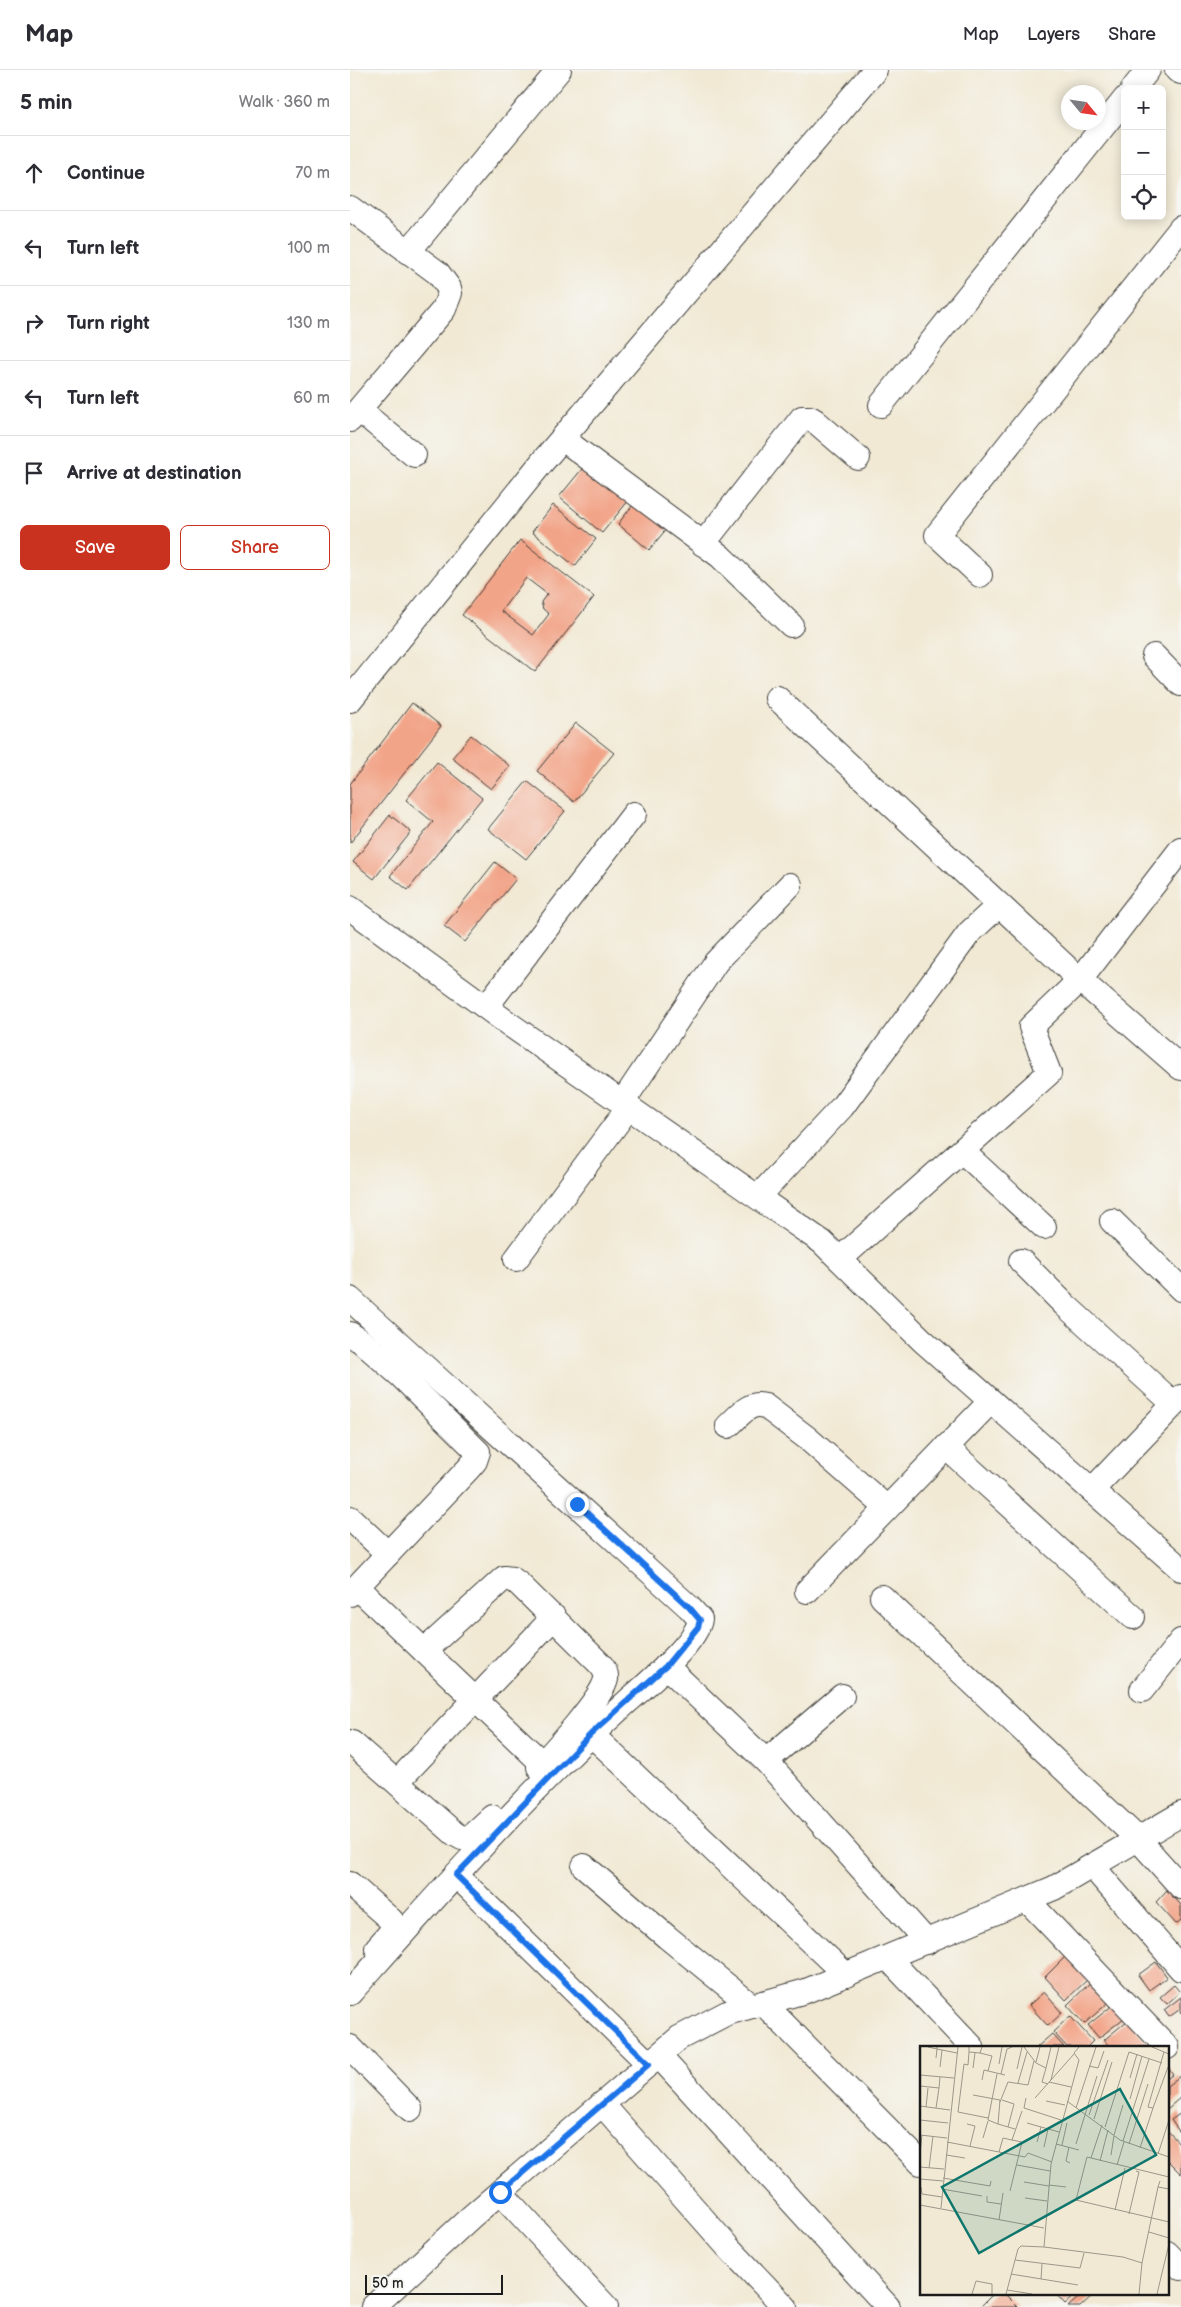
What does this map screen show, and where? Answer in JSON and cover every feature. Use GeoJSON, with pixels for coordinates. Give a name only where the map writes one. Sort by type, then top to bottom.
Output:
{"type":"FeatureCollection","features":[{"type":"Feature","properties":{"kind":"street"},"geometry":{"type":"LineString","coordinates":[[408,252],[559,70]]}},
{"type":"Feature","properties":{"kind":"street"},"geometry":{"type":"LineString","coordinates":[[350,700],[563,439],[875,70]]}},
{"type":"Feature","properties":{"kind":"street"},"geometry":{"type":"LineString","coordinates":[[1136,85],[1148,70]]}},
{"type":"Feature","properties":{"kind":"street"},"geometry":{"type":"LineString","coordinates":[[881,405],[1121,104]]}},
{"type":"Feature","properties":{"kind":"street"},"geometry":{"type":"LineString","coordinates":[[350,208],[438,273],[449,288],[448,300],[444,309],[354,415],[414,455]]}},
{"type":"Feature","properties":{"kind":"street"},"geometry":{"type":"LineString","coordinates":[[980,575],[937,535],[1181,228]]}},
{"type":"Feature","properties":{"kind":"street"},"geometry":{"type":"LineString","coordinates":[[703,544],[802,418],[810,418],[858,458]]}},
{"type":"Feature","properties":{"kind":"street"},"geometry":{"type":"LineString","coordinates":[[563,439],[733,567],[791,625]]}},
{"type":"Feature","properties":{"kind":"street"},"geometry":{"type":"LineString","coordinates":[[1154,656],[1181,684]]}},
{"type":"Feature","properties":{"kind":"street"},"geometry":{"type":"LineString","coordinates":[[777,698],[1080,980],[1181,1068]]}},
{"type":"Feature","properties":{"kind":"street"},"geometry":{"type":"LineString","coordinates":[[486,1007],[634,814]]}},
{"type":"Feature","properties":{"kind":"street"},"geometry":{"type":"LineString","coordinates":[[840,1260],[1049,1073],[1031,1027],[1080,980],[1181,849]]}},
{"type":"Feature","properties":{"kind":"street"},"geometry":{"type":"LineString","coordinates":[[516,1259],[625,1105],[716,962],[790,885]]}},
{"type":"Feature","properties":{"kind":"street"},"geometry":{"type":"LineString","coordinates":[[758,1197],[842,1107],[968,933],[999,905]]}},
{"type":"Feature","properties":{"kind":"street"},"geometry":{"type":"LineString","coordinates":[[350,908],[486,1007],[822,1242],[922,1340],[1181,1569]]}},
{"type":"Feature","properties":{"kind":"street"},"geometry":{"type":"LineString","coordinates":[[962,1151],[1044,1227]]}},
{"type":"Feature","properties":{"kind":"street"},"geometry":{"type":"LineString","coordinates":[[1112,1220],[1181,1289]]}},
{"type":"Feature","properties":{"kind":"street"},"geometry":{"type":"LineString","coordinates":[[1021,1261],[1065,1305],[1178,1400],[1092,1490]]}},
{"type":"Feature","properties":{"kind":"street"},"geometry":{"type":"LineString","coordinates":[[350,1299],[697,1615],[699,1624],[696,1632],[666,1666],[591,1734],[456,1875],[350,1993]]}},
{"type":"Feature","properties":{"kind":"street"},"geometry":{"type":"LineString","coordinates":[[350,1334],[401,1376],[478,1452],[470,1468],[354,1591],[424,1651],[542,1764]]}},
{"type":"Feature","properties":{"kind":"street"},"geometry":{"type":"LineString","coordinates":[[807,1590],[991,1401]]}},
{"type":"Feature","properties":{"kind":"street"},"geometry":{"type":"LineString","coordinates":[[728,1426],[754,1404],[765,1406],[807,1438],[887,1508]]}},
{"type":"Feature","properties":{"kind":"street"},"geometry":{"type":"LineString","coordinates":[[946,1447],[1133,1617]]}},
{"type":"Feature","properties":{"kind":"street"},"geometry":{"type":"LineString","coordinates":[[350,1518],[388,1554]]}},
{"type":"Feature","properties":{"kind":"street"},"geometry":{"type":"LineString","coordinates":[[352,1743],[456,1834],[462,1838],[469,1838],[542,1764],[598,1696],[603,1688],[606,1674],[601,1665],[554,1617],[515,1581],[504,1578],[424,1651]]}},
{"type":"Feature","properties":{"kind":"street"},"geometry":{"type":"LineString","coordinates":[[882,1597],[1138,1839],[1181,1887]]}},
{"type":"Feature","properties":{"kind":"street"},"geometry":{"type":"LineString","coordinates":[[397,1782],[554,1617]]}},
{"type":"Feature","properties":{"kind":"street"},"geometry":{"type":"LineString","coordinates":[[1142,1690],[1181,1641]]}},
{"type":"Feature","properties":{"kind":"street"},"geometry":{"type":"LineString","coordinates":[[666,1666],[766,1761],[926,1942]]}},
{"type":"Feature","properties":{"kind":"street"},"geometry":{"type":"LineString","coordinates":[[766,1761],[842,1696]]}},
{"type":"Feature","properties":{"kind":"street"},"geometry":{"type":"LineString","coordinates":[[591,1734],[846,1975]]}},
{"type":"Feature","properties":{"kind":"street"},"geometry":{"type":"LineString","coordinates":[[373,2307],[500,2192],[679,2038],[727,2013],[806,1991],[1054,1888],[1181,1814]]}},
{"type":"Feature","properties":{"kind":"street"},"geometry":{"type":"LineString","coordinates":[[584,1866],[667,1937],[758,2005],[920,2162]]}},
{"type":"Feature","properties":{"kind":"street"},"geometry":{"type":"LineString","coordinates":[[1092,1866],[1181,1969]]}},
{"type":"Feature","properties":{"kind":"street"},"geometry":{"type":"LineString","coordinates":[[456,1875],[654,2060],[888,2307]]}},
{"type":"Feature","properties":{"kind":"street"},"geometry":{"type":"LineString","coordinates":[[350,1884],[389,1917],[393,1925],[390,1934],[350,1976]]}},
{"type":"Feature","properties":{"kind":"street"},"geometry":{"type":"LineString","coordinates":[[1027,1900],[1166,2046]]}},
{"type":"Feature","properties":{"kind":"street"},"geometry":{"type":"LineString","coordinates":[[888,1958],[971,2046]]}},
{"type":"Feature","properties":{"kind":"street"},"geometry":{"type":"LineString","coordinates":[[350,2047],[410,2109]]}},
{"type":"Feature","properties":{"kind":"street"},"geometry":{"type":"LineString","coordinates":[[1168,2048],[1181,2062]]}},
{"type":"Feature","properties":{"kind":"street"},"geometry":{"type":"LineString","coordinates":[[602,2104],[727,2246],[785,2307]]}},
{"type":"Feature","properties":{"kind":"street"},"geometry":{"type":"LineString","coordinates":[[500,2192],[606,2307]]}},
{"type":"Feature","properties":{"kind":"street"},"geometry":{"type":"LineString","coordinates":[[1168,2254],[1181,2268]]}},
{"type":"Feature","properties":{"kind":"building"},"geometry":{"type":"Polygon","coordinates":[[[586,464],[629,500],[602,533],[559,497],[586,464]]]}},
{"type":"Feature","properties":{"kind":"building"},"geometry":{"type":"Polygon","coordinates":[[[636,501],[668,527],[649,550],[618,524],[636,501]]]}},
{"type":"Feature","properties":{"kind":"building"},"geometry":{"type":"Polygon","coordinates":[[[553,505],[596,539],[575,566],[532,532],[553,505]]]}},
{"type":"Feature","properties":{"kind":"building"},"geometry":{"type":"Polygon","coordinates":[[[520,540],[594,597],[535,672],[462,615],[520,540]],[[526,578],[501,611],[533,635],[549,614],[543,609],[541,602],[547,594],[526,578]]]}},
{"type":"Feature","properties":{"kind":"building"},"geometry":{"type":"Polygon","coordinates":[[[412,703],[441,726],[350,843],[350,784],[412,703]]]}},
{"type":"Feature","properties":{"kind":"building"},"geometry":{"type":"Polygon","coordinates":[[[576,723],[614,753],[574,802],[537,771],[576,723]]]}},
{"type":"Feature","properties":{"kind":"building"},"geometry":{"type":"Polygon","coordinates":[[[471,735],[510,766],[491,789],[452,758],[471,735]]]}},
{"type":"Feature","properties":{"kind":"building"},"geometry":{"type":"Polygon","coordinates":[[[437,762],[482,798],[408,890],[390,876],[433,822],[406,800],[437,762]]]}},
{"type":"Feature","properties":{"kind":"building"},"geometry":{"type":"Polygon","coordinates":[[[527,781],[565,811],[526,859],[488,829],[527,781]]]}},
{"type":"Feature","properties":{"kind":"building"},"geometry":{"type":"Polygon","coordinates":[[[390,815],[411,832],[374,879],[353,862],[390,815]]]}},
{"type":"Feature","properties":{"kind":"building"},"geometry":{"type":"Polygon","coordinates":[[[495,862],[516,879],[465,942],[444,926],[495,862]]]}},
{"type":"Feature","properties":{"kind":"building"},"geometry":{"type":"Polygon","coordinates":[[[1167,1890],[1181,1905],[1181,1920],[1176,1924],[1156,1902],[1167,1890]]]}},
{"type":"Feature","properties":{"kind":"building"},"geometry":{"type":"Polygon","coordinates":[[[1067,1955],[1089,1978],[1066,2000],[1045,1977],[1067,1955]]]}},
{"type":"Feature","properties":{"kind":"building"},"geometry":{"type":"Polygon","coordinates":[[[1156,1962],[1167,1977],[1149,1990],[1138,1975],[1156,1962]]]}},
{"type":"Feature","properties":{"kind":"building"},"geometry":{"type":"Polygon","coordinates":[[[1091,1982],[1109,2002],[1084,2024],[1067,2005],[1091,1982]]]}},
{"type":"Feature","properties":{"kind":"building"},"geometry":{"type":"Polygon","coordinates":[[[1174,1985],[1180,1992],[1167,2004],[1160,1997],[1174,1985]]]}},
{"type":"Feature","properties":{"kind":"building"},"geometry":{"type":"Polygon","coordinates":[[[1044,1992],[1062,2013],[1048,2026],[1029,2005],[1044,1992]]]}},
{"type":"Feature","properties":{"kind":"building"},"geometry":{"type":"Polygon","coordinates":[[[1181,1997],[1181,2013],[1179,2010],[1169,2017],[1164,2010],[1181,1997]]]}},
{"type":"Feature","properties":{"kind":"building"},"geometry":{"type":"Polygon","coordinates":[[[1113,2005],[1124,2018],[1099,2038],[1088,2025],[1113,2005]]]}},
{"type":"Feature","properties":{"kind":"building"},"geometry":{"type":"Polygon","coordinates":[[[1070,2016],[1093,2041],[1088,2046],[1066,2046],[1053,2032],[1070,2016]]]}},
{"type":"Feature","properties":{"kind":"building"},"geometry":{"type":"Polygon","coordinates":[[[1128,2020],[1149,2045],[1109,2046],[1104,2040],[1128,2020]]]}},
{"type":"Feature","properties":{"kind":"building"},"geometry":{"type":"Polygon","coordinates":[[[1052,2034],[1063,2046],[1038,2046],[1052,2034]]]}},
{"type":"Feature","properties":{"kind":"building"},"geometry":{"type":"Polygon","coordinates":[[[1168,2067],[1173,2074],[1168,2078],[1168,2067]]]}},
{"type":"Feature","properties":{"kind":"building"},"geometry":{"type":"Polygon","coordinates":[[[1180,2076],[1181,2097],[1168,2108],[1168,2085],[1180,2076]]]}},
{"type":"Feature","properties":{"kind":"building"},"geometry":{"type":"Polygon","coordinates":[[[1181,2113],[1181,2134],[1171,2120],[1181,2113]]]}},
{"type":"Feature","properties":{"kind":"building"},"geometry":{"type":"Polygon","coordinates":[[[1168,2131],[1181,2145],[1181,2174],[1168,2161],[1168,2131]]]}},
{"type":"Feature","properties":{"kind":"building"},"geometry":{"type":"Polygon","coordinates":[[[993,2294],[1005,2294],[1018,2307],[980,2307],[993,2294]]]}},
{"type":"Feature","properties":{"kind":"building"},"geometry":{"type":"Polygon","coordinates":[[[1056,2294],[1076,2294],[1065,2304],[1056,2294]]]}},
{"type":"Feature","properties":{"kind":"building"},"geometry":{"type":"Polygon","coordinates":[[[1076,2294],[1094,2294],[1080,2307],[1068,2307],[1079,2297],[1076,2294]]]}},
{"type":"Feature","properties":{"kind":"route"},"geometry":{"type":"LineString","coordinates":[[500,2192],[649,2064],[456,1875],[591,1734],[666,1666],[696,1632],[700,1620],[689,1607],[577,1504]]}}]}
